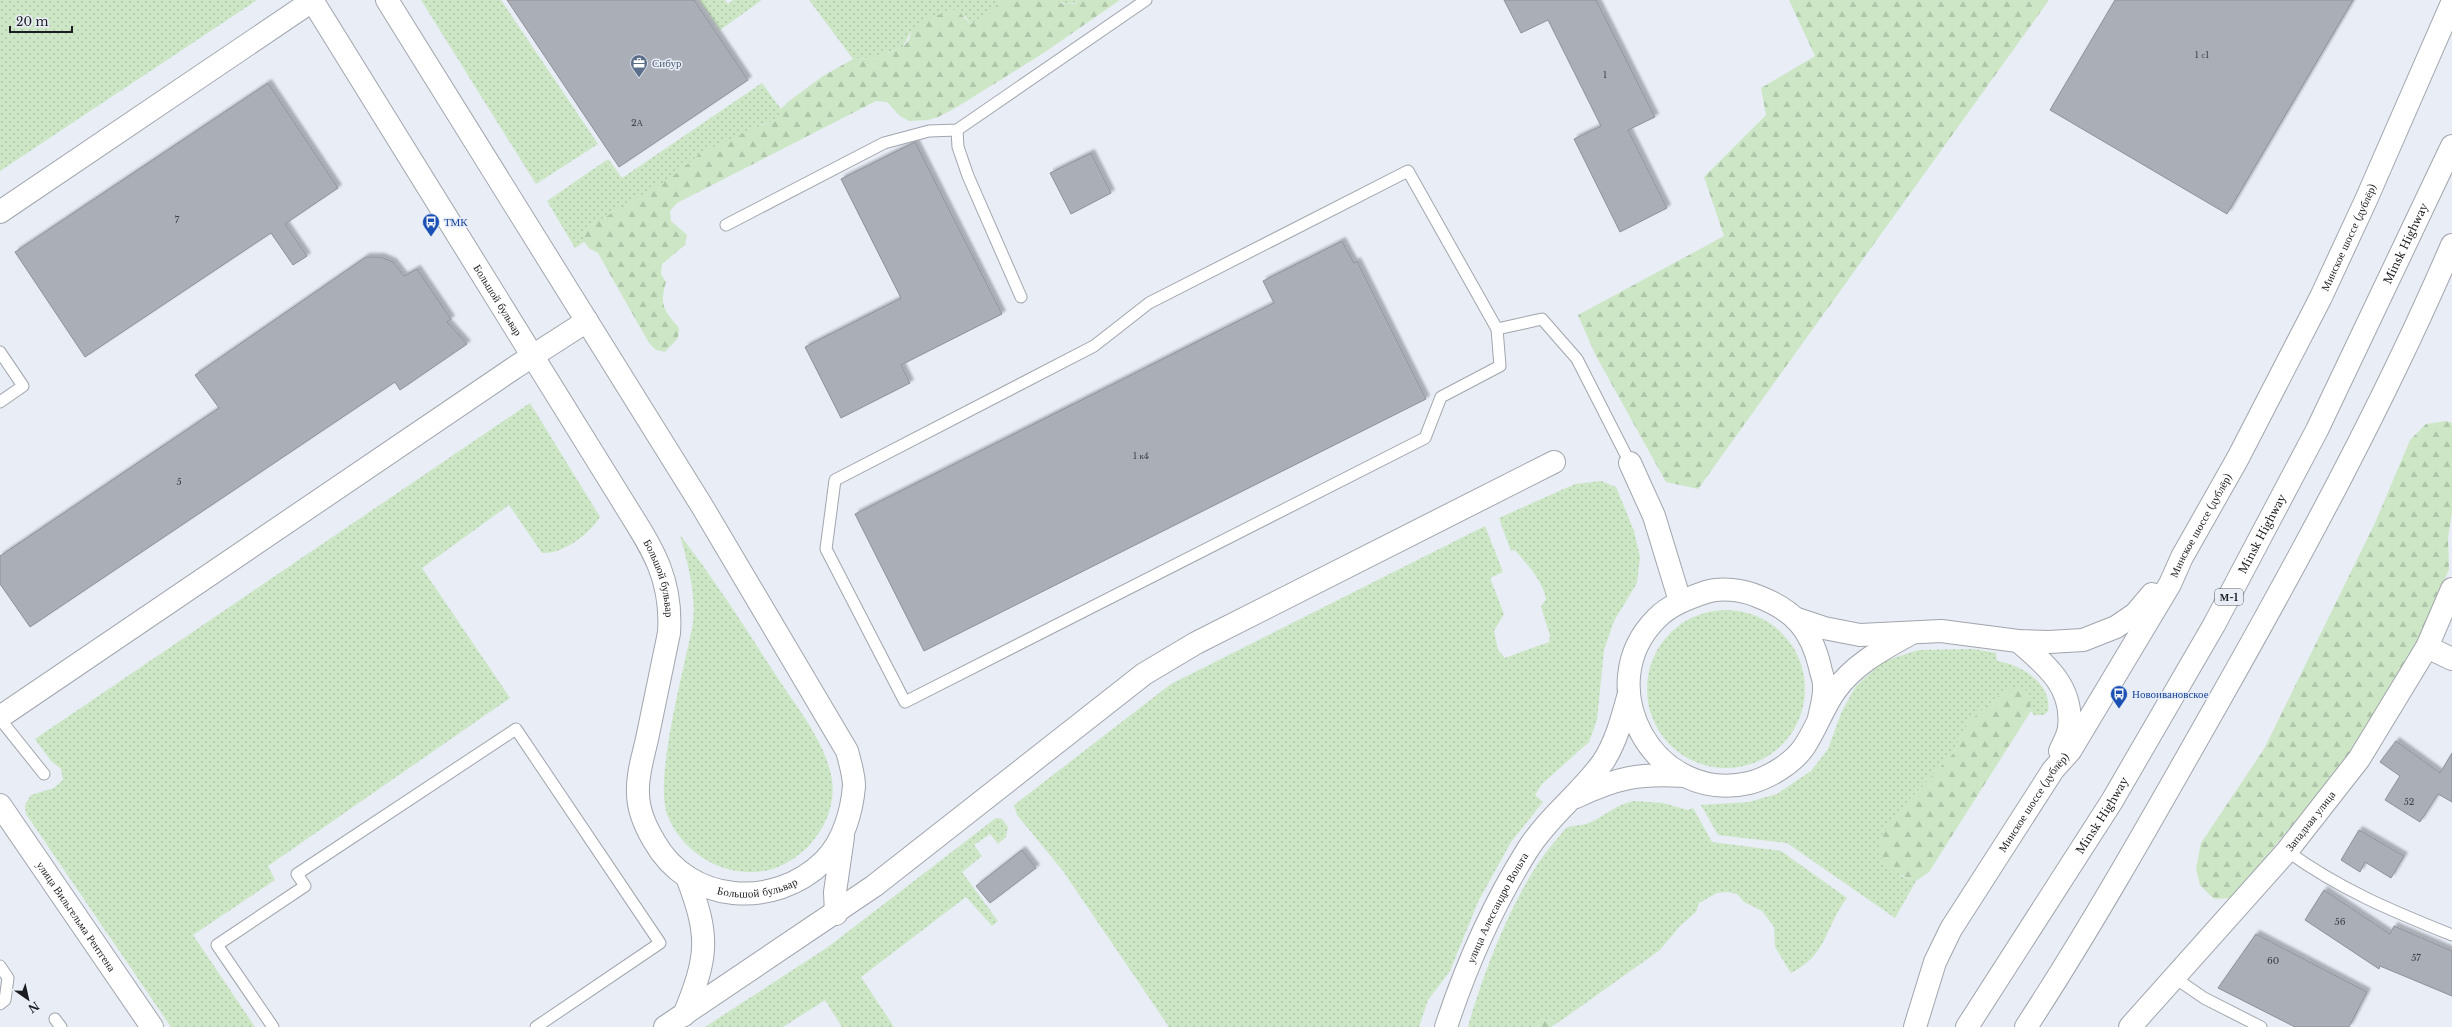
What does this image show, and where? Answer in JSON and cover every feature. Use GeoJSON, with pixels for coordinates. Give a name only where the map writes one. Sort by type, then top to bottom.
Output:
{"type":"FeatureCollection","features":[{"type":"Feature","properties":{"kind":"main road","name":"Большой бульвар"},"geometry":{"type":"LineString","coordinates":[[312,0],[625,504],[662,569],[671,612],[669,633],[638,778],[638,794],[641,813],[658,848],[666,859],[687,877],[708,888],[732,895],[761,894],[774,890],[812,871],[825,860],[836,846],[844,828],[854,785],[847,751],[702,506],[387,0]]}},
{"type":"Feature","properties":{"kind":"main road"},"geometry":{"type":"LineString","coordinates":[[0,212],[312,0]]}},
{"type":"Feature","properties":{"kind":"main road","name":"Минское шоссе (дублёр)"},"geometry":{"type":"LineString","coordinates":[[1915,1027],[1935,962],[1951,929],[2053,770],[2070,751],[2170,584],[2182,557],[2238,458],[2340,257],[2452,3]]}},
{"type":"Feature","properties":{"kind":"main road","name":"Minsk Highway"},"geometry":{"type":"LineString","coordinates":[[1967,1027],[2112,801],[2214,625],[2317,430],[2452,146]]}},
{"type":"Feature","properties":{"kind":"main road"},"geometry":{"type":"LineString","coordinates":[[2026,1027],[2079,943],[2255,636],[2360,442],[2451,250]]}},
{"type":"Feature","properties":{"kind":"main road"},"geometry":{"type":"LineString","coordinates":[[0,718],[586,321]]}},
{"type":"Feature","properties":{"kind":"main road"},"geometry":{"type":"LineString","coordinates":[[665,1027],[836,914],[1144,674],[1196,643],[1554,462]]}},
{"type":"Feature","properties":{"kind":"main road"},"geometry":{"type":"LineString","coordinates":[[1630,463],[1654,516],[1680,601]]}},
{"type":"Feature","properties":{"kind":"main road"},"geometry":{"type":"LineString","coordinates":[[1797,619],[1824,628],[1860,635],[1941,631],[2018,641],[2049,642],[2083,640],[2116,627],[2136,614],[2182,557]]}},
{"type":"Feature","properties":{"kind":"main road","name":"Западная улица"},"geometry":{"type":"LineString","coordinates":[[2130,1027],[2286,851],[2359,759],[2427,647],[2452,589]]}},
{"type":"Feature","properties":{"kind":"main road"},"geometry":{"type":"LineString","coordinates":[[1684,776],[1663,762],[1645,743],[1634,720],[1628,694],[1631,666],[1640,640],[1657,618],[1680,601],[1711,590],[1745,591],[1776,603],[1797,619],[1815,645],[1824,686],[1819,718]]}},
{"type":"Feature","properties":{"kind":"main road"},"geometry":{"type":"LineString","coordinates":[[1568,801],[1615,780],[1656,774],[1684,776],[1716,785],[1749,783],[1779,770],[1804,748],[1835,690],[1853,671],[1872,655],[1912,633]]}},
{"type":"Feature","properties":{"kind":"main road"},"geometry":{"type":"LineString","coordinates":[[2018,641],[2048,667],[2059,680],[2067,702],[2069,728],[2053,770]]}},
{"type":"Feature","properties":{"kind":"main road"},"geometry":{"type":"LineString","coordinates":[[2427,647],[2452,659]]}},
{"type":"Feature","properties":{"kind":"main road","name":"улица Алессандро Вольта"},"geometry":{"type":"LineString","coordinates":[[1446,1027],[1459,989],[1507,885],[1529,848],[1603,762],[1621,724],[1628,694]]}},
{"type":"Feature","properties":{"kind":"main road","name":"улица Вильгельма Рентгена"},"geometry":{"type":"LineString","coordinates":[[0,805],[152,1027]]}},
{"type":"Feature","properties":{"kind":"main road"},"geometry":{"type":"LineString","coordinates":[[836,914],[835,892],[844,828]]}},
{"type":"Feature","properties":{"kind":"main road"},"geometry":{"type":"LineString","coordinates":[[684,1015],[701,972],[704,938],[698,909],[687,877]]}},
{"type":"Feature","properties":{"kind":"lane"},"geometry":{"type":"LineString","coordinates":[[726,225],[884,143],[929,131],[957,130],[1146,0]]}},
{"type":"Feature","properties":{"kind":"lane"},"geometry":{"type":"LineString","coordinates":[[957,130],[958,147],[968,176],[1021,298]]}},
{"type":"Feature","properties":{"kind":"lane"},"geometry":{"type":"LineString","coordinates":[[1408,171],[1497,329],[1500,366],[1441,397],[1425,438],[904,702],[826,549],[835,480],[1094,346],[1149,303],[1408,171]]}},
{"type":"Feature","properties":{"kind":"lane"},"geometry":{"type":"LineString","coordinates":[[1497,329],[1542,318],[1577,359],[1630,463]]}},
{"type":"Feature","properties":{"kind":"lane"},"geometry":{"type":"LineString","coordinates":[[0,352],[23,386],[0,402]]}},
{"type":"Feature","properties":{"kind":"lane"},"geometry":{"type":"LineString","coordinates":[[0,718],[44,774]]}},
{"type":"Feature","properties":{"kind":"lane"},"geometry":{"type":"LineString","coordinates":[[273,1027],[217,945],[305,886],[297,874],[516,728],[660,943],[541,1026]]}},
{"type":"Feature","properties":{"kind":"lane"},"geometry":{"type":"LineString","coordinates":[[2286,851],[2318,874],[2379,906],[2452,935]]}},
{"type":"Feature","properties":{"kind":"lane"},"geometry":{"type":"LineString","coordinates":[[0,966],[8,978],[5,1000],[0,1004]]}},
{"type":"Feature","properties":{"kind":"lane"},"geometry":{"type":"LineString","coordinates":[[2175,978],[2204,998],[2261,1027]]}},
{"type":"Feature","properties":{"kind":"green space"},"geometry":{"type":"Polygon","coordinates":[[[0,0],[257,0],[0,171],[0,0]]]}},
{"type":"Feature","properties":{"kind":"green space"},"geometry":{"type":"Polygon","coordinates":[[[421,0],[501,0],[598,144],[536,184],[421,0]]]}},
{"type":"Feature","properties":{"kind":"green space"},"geometry":{"type":"Polygon","coordinates":[[[699,0],[725,0],[728,4],[733,0],[762,0],[720,30],[699,0]]]}},
{"type":"Feature","properties":{"kind":"green space"},"geometry":{"type":"Polygon","coordinates":[[[809,0],[1000,0],[991,13],[980,21],[970,24],[965,16],[912,30],[902,48],[872,58],[853,59],[809,0]]]}},
{"type":"Feature","properties":{"kind":"green space"},"geometry":{"type":"Polygon","coordinates":[[[1000,0],[1054,0],[1063,4],[1074,4],[1079,0],[1120,0],[1045,52],[957,107],[938,117],[928,120],[909,121],[900,116],[887,102],[876,101],[677,203],[670,211],[671,221],[687,235],[685,245],[662,264],[661,274],[666,282],[663,296],[664,307],[666,312],[679,328],[678,338],[665,352],[656,350],[649,343],[598,253],[590,249],[584,242],[584,232],[587,228],[672,177],[702,152],[779,118],[781,109],[789,101],[823,76],[853,59],[872,58],[902,48],[909,40],[912,30],[928,18],[957,9],[970,24],[976,22],[988,15],[1000,0]]]}},
{"type":"Feature","properties":{"kind":"green space"},"geometry":{"type":"Polygon","coordinates":[[[1054,0],[1079,0],[1066,4],[1054,0]]]}},
{"type":"Feature","properties":{"kind":"green space"},"geometry":{"type":"Polygon","coordinates":[[[1789,0],[2049,0],[1698,489],[1666,482],[1595,354],[1578,315],[1724,236],[1704,177],[1766,115],[1761,88],[1815,56],[1789,0]]]}},
{"type":"Feature","properties":{"kind":"green space"},"geometry":{"type":"Polygon","coordinates":[[[762,83],[781,109],[780,118],[762,125],[587,228],[584,232],[584,242],[575,248],[547,201],[608,159],[622,178],[762,83]]]}},
{"type":"Feature","properties":{"kind":"green space"},"geometry":{"type":"Polygon","coordinates":[[[530,403],[600,517],[583,536],[567,547],[542,553],[509,505],[422,568],[510,698],[268,866],[275,880],[193,935],[255,1027],[171,1027],[26,814],[25,805],[31,795],[54,788],[63,780],[61,769],[51,761],[35,739],[530,403]]]}},
{"type":"Feature","properties":{"kind":"green space"},"geometry":{"type":"Polygon","coordinates":[[[2446,421],[2452,423],[2452,512],[2448,538],[2449,569],[2416,647],[2346,759],[2232,898],[2214,899],[2200,885],[2196,869],[2201,843],[2264,749],[2375,523],[2410,440],[2426,424],[2446,421]]]}},
{"type":"Feature","properties":{"kind":"green space"},"geometry":{"type":"Polygon","coordinates":[[[1601,481],[1616,487],[1634,531],[1640,557],[1637,583],[1614,621],[1604,650],[1597,720],[1589,742],[1542,784],[1535,795],[1543,802],[1511,842],[1478,902],[1450,971],[1428,1000],[1419,1027],[1169,1027],[1063,871],[1017,815],[1014,805],[1171,684],[1485,526],[1503,572],[1490,578],[1504,614],[1494,631],[1498,650],[1505,658],[1549,642],[1550,636],[1541,607],[1546,599],[1544,592],[1538,579],[1529,567],[1515,550],[1511,551],[1499,518],[1575,484],[1601,481]]]}},
{"type":"Feature","properties":{"kind":"green space"},"geometry":{"type":"Polygon","coordinates":[[[680,535],[718,587],[802,713],[824,752],[829,766],[832,780],[832,795],[830,811],[824,825],[805,850],[792,860],[779,867],[764,871],[749,872],[719,866],[693,851],[682,840],[667,814],[664,797],[664,775],[667,749],[693,623],[694,611],[691,578],[680,535]]]}},
{"type":"Feature","properties":{"kind":"green space"},"geometry":{"type":"Polygon","coordinates":[[[1734,610],[1749,613],[1763,619],[1782,633],[1792,645],[1802,666],[1805,689],[1802,712],[1792,733],[1782,745],[1770,755],[1749,765],[1734,768],[1718,768],[1703,765],[1682,755],[1670,745],[1660,733],[1650,712],[1648,704],[1647,681],[1650,666],[1660,645],[1670,633],[1682,623],[1703,613],[1711,611],[1734,610]]]}},
{"type":"Feature","properties":{"kind":"green space"},"geometry":{"type":"Polygon","coordinates":[[[1974,649],[1996,653],[1997,661],[2015,666],[2033,677],[2045,692],[2048,701],[2048,711],[2044,715],[2034,715],[2031,711],[2028,691],[2001,694],[1966,724],[1953,754],[1908,801],[1901,876],[1916,881],[1895,918],[1787,843],[1718,835],[1701,805],[1749,802],[1777,794],[1811,771],[1828,749],[1842,711],[1856,686],[1884,661],[1919,650],[1974,649]]]}},
{"type":"Feature","properties":{"kind":"green space"},"geometry":{"type":"Polygon","coordinates":[[[2014,687],[2029,691],[2031,711],[1929,872],[1916,881],[1899,874],[1886,863],[1878,853],[1880,837],[1908,801],[1953,754],[1966,724],[2001,694],[2014,687]]]}},
{"type":"Feature","properties":{"kind":"green space"},"geometry":{"type":"Polygon","coordinates":[[[1634,801],[1663,803],[1688,810],[1693,808],[1712,842],[1781,851],[1847,898],[1834,919],[1819,949],[1803,966],[1791,973],[1775,947],[1774,927],[1762,911],[1744,902],[1737,894],[1728,892],[1717,893],[1699,903],[1696,912],[1680,926],[1660,950],[1559,1022],[1542,1019],[1531,1027],[1468,1027],[1483,980],[1504,928],[1515,903],[1542,857],[1567,828],[1588,823],[1617,807],[1634,801]]]}},
{"type":"Feature","properties":{"kind":"green space"},"geometry":{"type":"Polygon","coordinates":[[[996,818],[1002,819],[1008,827],[1006,837],[998,844],[990,834],[974,845],[982,856],[962,872],[998,921],[992,926],[966,897],[861,977],[894,1027],[842,1027],[825,1000],[783,1027],[705,1027],[828,947],[996,818]]]}},
{"type":"Feature","properties":{"kind":"green space"},"geometry":{"type":"Polygon","coordinates":[[[1542,1019],[1559,1022],[1551,1027],[1531,1027],[1542,1019]]]}},
{"type":"Feature","properties":{"kind":"building"},"geometry":{"type":"Polygon","coordinates":[[[507,0],[694,0],[748,80],[619,167],[507,0]]]}},
{"type":"Feature","properties":{"kind":"building"},"geometry":{"type":"Polygon","coordinates":[[[1504,0],[1596,0],[1655,117],[1628,130],[1667,208],[1620,232],[1574,139],[1601,126],[1548,20],[1521,33],[1504,0]]]}},
{"type":"Feature","properties":{"kind":"building"},"geometry":{"type":"Polygon","coordinates":[[[2115,0],[2353,0],[2227,214],[2050,110],[2115,0]]]}},
{"type":"Feature","properties":{"kind":"building"},"geometry":{"type":"Polygon","coordinates":[[[268,83],[338,188],[285,224],[307,256],[293,265],[271,233],[85,357],[15,252],[268,83]]]}},
{"type":"Feature","properties":{"kind":"building"},"geometry":{"type":"Polygon","coordinates":[[[915,142],[1002,314],[901,365],[910,383],[841,418],[805,347],[901,298],[841,179],[915,142]]]}},
{"type":"Feature","properties":{"kind":"building"},"geometry":{"type":"Polygon","coordinates":[[[1091,153],[1111,193],[1071,214],[1050,173],[1091,153]]]}},
{"type":"Feature","properties":{"kind":"building"},"geometry":{"type":"Polygon","coordinates":[[[1342,241],[1354,263],[1357,261],[1426,399],[924,651],[855,514],[1274,303],[1263,281],[1342,241]]]}},
{"type":"Feature","properties":{"kind":"building"},"geometry":{"type":"Polygon","coordinates":[[[366,257],[381,257],[393,262],[404,276],[417,269],[451,319],[447,322],[467,344],[400,390],[395,382],[30,627],[0,584],[0,556],[219,408],[195,375],[366,257]]]}},
{"type":"Feature","properties":{"kind":"building"},"geometry":{"type":"Polygon","coordinates":[[[2396,741],[2440,773],[2452,753],[2452,802],[2438,794],[2420,822],[2385,800],[2400,776],[2380,762],[2396,741]]]}},
{"type":"Feature","properties":{"kind":"building"},"geometry":{"type":"Polygon","coordinates":[[[2359,830],[2404,856],[2391,878],[2365,862],[2360,872],[2341,860],[2359,830]]]}},
{"type":"Feature","properties":{"kind":"building"},"geometry":{"type":"Polygon","coordinates":[[[1022,850],[1036,868],[990,903],[976,886],[1022,850]]]}},
{"type":"Feature","properties":{"kind":"building"},"geometry":{"type":"Polygon","coordinates":[[[2324,890],[2390,934],[2394,926],[2452,951],[2452,996],[2380,966],[2379,969],[2305,920],[2324,890]]]}},
{"type":"Feature","properties":{"kind":"building"},"geometry":{"type":"Polygon","coordinates":[[[2256,934],[2367,992],[2349,1027],[2295,1027],[2218,988],[2256,934]]]}},
{"type":"Feature","properties":{"kind":"place","name":"Сибур"},"geometry":{"type":"Point","coordinates":[639,78]}},
{"type":"Feature","properties":{"kind":"place","name":"ТМК"},"geometry":{"type":"Point","coordinates":[431,237]}},
{"type":"Feature","properties":{"kind":"place","name":"Новоивановское"},"geometry":{"type":"Point","coordinates":[2119,709]}}]}
